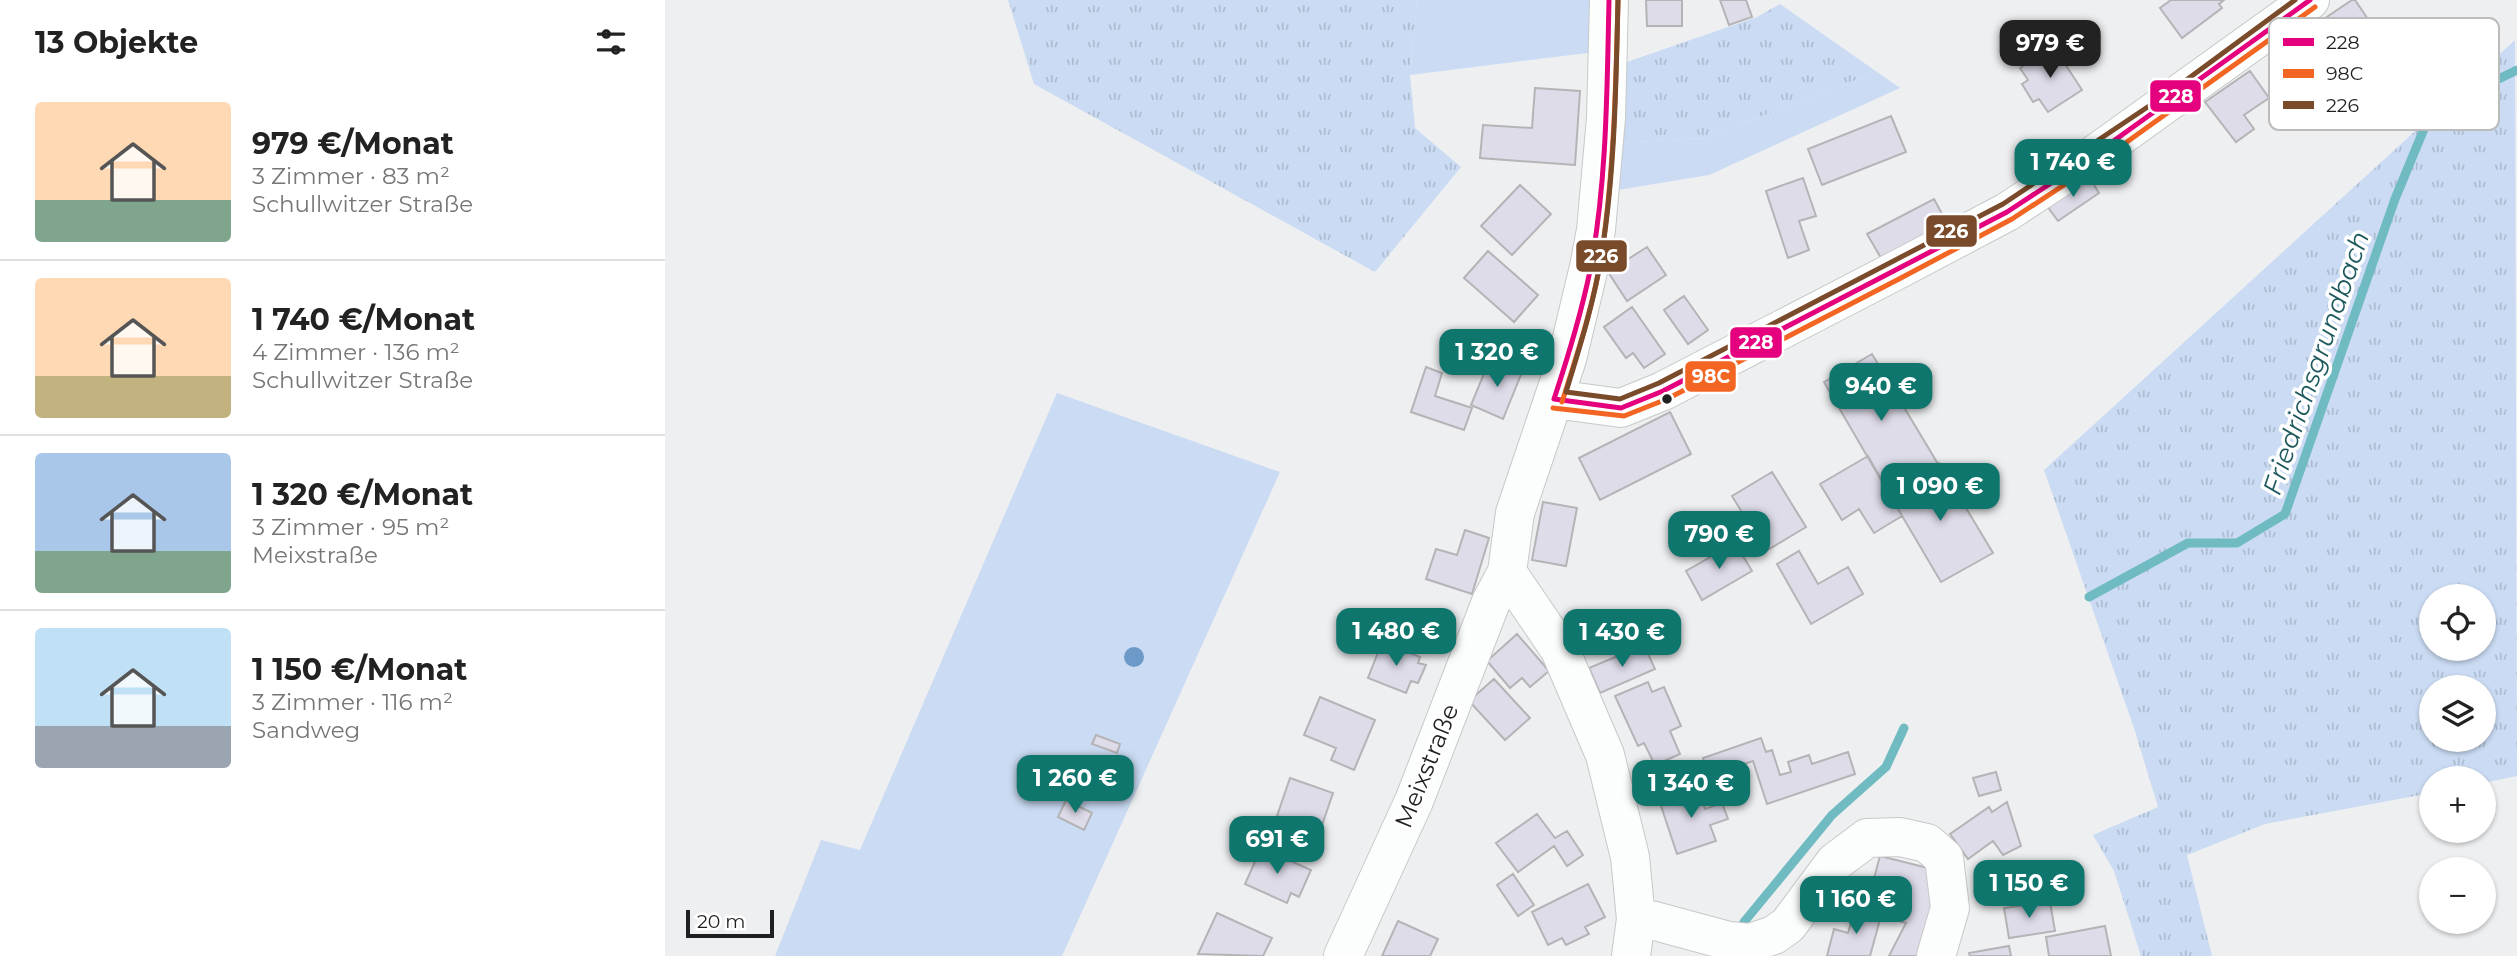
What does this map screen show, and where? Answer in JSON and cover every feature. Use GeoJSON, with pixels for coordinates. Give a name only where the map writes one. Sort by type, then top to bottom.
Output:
{"type":"FeatureCollection","features":[{"type":"Feature","properties":{"kind":"street","name":"Meixstraße"},"geometry":{"type":"LineString","coordinates":[[1343,956],[1414,801],[1491,602],[1507,572],[1515,513],[1567,359],[1596,230],[1606,118],[1609,0]]}},
{"type":"Feature","properties":{"kind":"street"},"geometry":{"type":"LineString","coordinates":[[2285,18],[2310,0]]}},
{"type":"Feature","properties":{"kind":"street"},"geometry":{"type":"LineString","coordinates":[[1554,399],[1621,408],[1663,391],[2007,212],[2094,155],[2269,29]]}},
{"type":"Feature","properties":{"kind":"street"},"geometry":{"type":"LineString","coordinates":[[1507,572],[1560,650],[1605,755],[1645,920],[1673,956]]}},
{"type":"Feature","properties":{"kind":"street"},"geometry":{"type":"LineString","coordinates":[[1645,920],[1739,942],[1774,935],[1788,925],[1835,862],[1867,838],[1900,837],[1927,843],[1944,858],[1950,908],[1936,956]]}},
{"type":"Feature","properties":{"kind":"street"},"geometry":{"type":"LineString","coordinates":[[1631,956],[1645,920]]}},
{"type":"Feature","properties":{"kind":"green space"},"geometry":{"type":"Polygon","coordinates":[[[1008,0],[1417,0],[1410,75],[1415,128],[1461,167],[1375,272],[1034,84],[1008,0]]]}},
{"type":"Feature","properties":{"kind":"green space"},"geometry":{"type":"Polygon","coordinates":[[[1417,0],[1596,0],[1595,52],[1410,75],[1417,0]]]}},
{"type":"Feature","properties":{"kind":"green space"},"geometry":{"type":"Polygon","coordinates":[[[1780,4],[1877,72],[1705,138],[1619,143],[1621,64],[1757,17],[1780,4]]]}},
{"type":"Feature","properties":{"kind":"green space"},"geometry":{"type":"Polygon","coordinates":[[[2515,40],[2517,776],[2496,780],[2496,766],[2419,766],[2419,795],[2265,824],[2187,855],[2212,956],[2141,956],[2114,871],[2093,835],[2158,807],[2135,731],[2044,470],[2416,130],[2499,130],[2499,55],[2515,40]]]}},
{"type":"Feature","properties":{"kind":"green space"},"geometry":{"type":"Polygon","coordinates":[[[1877,72],[1900,88],[1709,175],[1618,190],[1619,143],[1705,138],[1877,72]]]}},
{"type":"Feature","properties":{"kind":"green space"},"geometry":{"type":"Polygon","coordinates":[[[1057,393],[1280,472],[1062,956],[775,956],[821,840],[860,850],[1057,393]]]}},
{"type":"Feature","properties":{"kind":"building"},"geometry":{"type":"Polygon","coordinates":[[[1646,0],[1682,0],[1682,26],[1647,26],[1646,0]]]}},
{"type":"Feature","properties":{"kind":"building"},"geometry":{"type":"Polygon","coordinates":[[[1720,0],[1746,0],[1752,17],[1729,25],[1720,0]]]}},
{"type":"Feature","properties":{"kind":"building"},"geometry":{"type":"Polygon","coordinates":[[[2171,0],[2224,0],[2219,4],[2222,8],[2182,38],[2160,8],[2171,0]]]}},
{"type":"Feature","properties":{"kind":"building"},"geometry":{"type":"Polygon","coordinates":[[[2355,0],[2367,18],[2325,18],[2355,0]]]}},
{"type":"Feature","properties":{"kind":"building"},"geometry":{"type":"Polygon","coordinates":[[[2054,47],[2082,90],[2048,112],[2039,99],[2033,102],[2022,84],[2028,80],[2020,68],[2054,47]]]}},
{"type":"Feature","properties":{"kind":"building"},"geometry":{"type":"Polygon","coordinates":[[[2250,71],[2269,98],[2244,115],[2254,129],[2236,142],[2205,102],[2250,71]]]}},
{"type":"Feature","properties":{"kind":"building"},"geometry":{"type":"Polygon","coordinates":[[[1535,88],[1580,91],[1575,165],[1480,158],[1483,125],[1532,128],[1535,88]]]}},
{"type":"Feature","properties":{"kind":"building"},"geometry":{"type":"Polygon","coordinates":[[[1891,116],[1906,152],[1822,185],[1808,149],[1891,116]]]}},
{"type":"Feature","properties":{"kind":"building"},"geometry":{"type":"Polygon","coordinates":[[[2089,177],[2099,193],[2058,221],[2047,206],[2089,177]]]}},
{"type":"Feature","properties":{"kind":"building"},"geometry":{"type":"Polygon","coordinates":[[[1803,178],[1816,216],[1799,221],[1809,250],[1788,258],[1766,191],[1803,178]]]}},
{"type":"Feature","properties":{"kind":"building"},"geometry":{"type":"Polygon","coordinates":[[[1520,185],[1551,214],[1512,255],[1481,226],[1520,185]]]}},
{"type":"Feature","properties":{"kind":"building"},"geometry":{"type":"Polygon","coordinates":[[[1934,199],[1947,223],[1881,258],[1867,234],[1934,199]]]}},
{"type":"Feature","properties":{"kind":"building"},"geometry":{"type":"Polygon","coordinates":[[[1647,247],[1666,275],[1627,301],[1608,272],[1647,247]]]}},
{"type":"Feature","properties":{"kind":"building"},"geometry":{"type":"Polygon","coordinates":[[[1488,251],[1538,295],[1514,322],[1464,278],[1488,251]]]}},
{"type":"Feature","properties":{"kind":"building"},"geometry":{"type":"Polygon","coordinates":[[[1684,296],[1708,330],[1688,344],[1664,310],[1684,296]]]}},
{"type":"Feature","properties":{"kind":"building"},"geometry":{"type":"Polygon","coordinates":[[[1632,307],[1665,354],[1644,368],[1633,353],[1626,358],[1604,327],[1632,307]]]}},
{"type":"Feature","properties":{"kind":"building"},"geometry":{"type":"Polygon","coordinates":[[[1872,354],[1938,464],[1888,492],[1824,382],[1872,354]]]}},
{"type":"Feature","properties":{"kind":"building"},"geometry":{"type":"Polygon","coordinates":[[[1490,359],[1522,372],[1503,419],[1471,405],[1490,359]]]}},
{"type":"Feature","properties":{"kind":"building"},"geometry":{"type":"Polygon","coordinates":[[[1426,367],[1442,373],[1435,396],[1472,408],[1464,430],[1411,412],[1426,367]]]}},
{"type":"Feature","properties":{"kind":"building"},"geometry":{"type":"Polygon","coordinates":[[[1670,412],[1691,454],[1600,500],[1579,458],[1670,412]]]}},
{"type":"Feature","properties":{"kind":"building"},"geometry":{"type":"Polygon","coordinates":[[[1868,456],[1902,516],[1874,533],[1859,509],[1842,520],[1820,484],[1868,456]]]}},
{"type":"Feature","properties":{"kind":"building"},"geometry":{"type":"Polygon","coordinates":[[[1939,463],[1993,553],[1941,582],[1888,492],[1939,463]]]}},
{"type":"Feature","properties":{"kind":"building"},"geometry":{"type":"Polygon","coordinates":[[[1772,472],[1806,527],[1766,551],[1732,496],[1772,472]]]}},
{"type":"Feature","properties":{"kind":"building"},"geometry":{"type":"Polygon","coordinates":[[[1543,502],[1577,508],[1566,566],[1532,560],[1543,502]]]}},
{"type":"Feature","properties":{"kind":"building"},"geometry":{"type":"Polygon","coordinates":[[[1465,530],[1489,538],[1472,594],[1426,579],[1436,549],[1457,555],[1465,530]]]}},
{"type":"Feature","properties":{"kind":"building"},"geometry":{"type":"Polygon","coordinates":[[[1735,543],[1752,571],[1702,600],[1686,571],[1735,543]]]}},
{"type":"Feature","properties":{"kind":"building"},"geometry":{"type":"Polygon","coordinates":[[[1799,551],[1818,584],[1848,567],[1863,594],[1811,624],[1777,564],[1799,551]]]}},
{"type":"Feature","properties":{"kind":"building"},"geometry":{"type":"Polygon","coordinates":[[[1517,634],[1549,671],[1530,687],[1522,678],[1510,688],[1487,661],[1517,634]]]}},
{"type":"Feature","properties":{"kind":"building"},"geometry":{"type":"Polygon","coordinates":[[[1382,642],[1420,657],[1418,663],[1426,665],[1418,683],[1411,681],[1406,693],[1368,678],[1382,642]]]}},
{"type":"Feature","properties":{"kind":"building"},"geometry":{"type":"Polygon","coordinates":[[[1644,645],[1655,669],[1600,693],[1589,668],[1644,645]]]}},
{"type":"Feature","properties":{"kind":"building"},"geometry":{"type":"Polygon","coordinates":[[[1494,679],[1530,718],[1505,740],[1469,701],[1494,679]]]}},
{"type":"Feature","properties":{"kind":"building"},"geometry":{"type":"Polygon","coordinates":[[[1648,682],[1652,692],[1664,687],[1681,726],[1670,731],[1680,754],[1655,765],[1644,743],[1638,746],[1615,696],[1648,682]]]}},
{"type":"Feature","properties":{"kind":"building"},"geometry":{"type":"Polygon","coordinates":[[[1320,697],[1375,720],[1354,770],[1331,760],[1336,748],[1304,735],[1320,697]]]}},
{"type":"Feature","properties":{"kind":"building"},"geometry":{"type":"Polygon","coordinates":[[[1096,735],[1120,744],[1117,753],[1092,744],[1096,735]]]}},
{"type":"Feature","properties":{"kind":"building"},"geometry":{"type":"Polygon","coordinates":[[[1761,738],[1766,752],[1772,750],[1780,775],[1791,772],[1788,762],[1809,755],[1812,764],[1848,752],[1855,774],[1767,804],[1753,761],[1710,776],[1703,758],[1761,738]]]}},
{"type":"Feature","properties":{"kind":"building"},"geometry":{"type":"Polygon","coordinates":[[[1996,772],[2001,790],[1979,796],[1973,778],[1996,772]]]}},
{"type":"Feature","properties":{"kind":"building"},"geometry":{"type":"Polygon","coordinates":[[[1290,778],[1333,793],[1320,831],[1277,816],[1290,778]]]}},
{"type":"Feature","properties":{"kind":"building"},"geometry":{"type":"Polygon","coordinates":[[[1698,787],[1705,809],[1722,803],[1728,819],[1710,825],[1716,841],[1677,854],[1659,800],[1698,787]]]}},
{"type":"Feature","properties":{"kind":"building"},"geometry":{"type":"Polygon","coordinates":[[[1066,800],[1092,813],[1084,830],[1058,817],[1066,800]]]}},
{"type":"Feature","properties":{"kind":"building"},"geometry":{"type":"Polygon","coordinates":[[[2007,802],[2021,846],[2003,855],[1993,841],[1968,859],[1950,834],[1989,807],[1992,812],[2007,802]]]}},
{"type":"Feature","properties":{"kind":"building"},"geometry":{"type":"Polygon","coordinates":[[[1537,814],[1555,838],[1567,831],[1583,855],[1567,866],[1554,846],[1518,872],[1496,843],[1537,814]]]}},
{"type":"Feature","properties":{"kind":"building"},"geometry":{"type":"Polygon","coordinates":[[[1261,848],[1311,870],[1299,897],[1291,893],[1287,903],[1245,884],[1261,848]]]}},
{"type":"Feature","properties":{"kind":"building"},"geometry":{"type":"Polygon","coordinates":[[[1880,856],[1940,871],[1921,956],[1889,956],[1906,923],[1865,912],[1880,856]]]}},
{"type":"Feature","properties":{"kind":"building"},"geometry":{"type":"Polygon","coordinates":[[[1513,874],[1534,905],[1518,916],[1497,885],[1513,874]]]}},
{"type":"Feature","properties":{"kind":"building"},"geometry":{"type":"Polygon","coordinates":[[[1588,884],[1605,917],[1585,927],[1589,934],[1566,945],[1562,938],[1548,945],[1532,912],[1588,884]]]}},
{"type":"Feature","properties":{"kind":"building"},"geometry":{"type":"Polygon","coordinates":[[[2050,902],[2055,931],[2009,938],[2004,908],[2050,902]]]}},
{"type":"Feature","properties":{"kind":"building"},"geometry":{"type":"Polygon","coordinates":[[[1855,909],[1881,916],[1870,956],[1827,956],[1834,929],[1848,933],[1855,909]]]}},
{"type":"Feature","properties":{"kind":"building"},"geometry":{"type":"Polygon","coordinates":[[[1217,913],[1272,938],[1263,956],[1198,954],[1217,913]]]}},
{"type":"Feature","properties":{"kind":"building"},"geometry":{"type":"Polygon","coordinates":[[[1398,921],[1438,939],[1430,956],[1382,956],[1398,921]]]}},
{"type":"Feature","properties":{"kind":"building"},"geometry":{"type":"Polygon","coordinates":[[[2105,926],[2111,956],[2049,956],[2046,937],[2105,926]]]}},
{"type":"Feature","properties":{"kind":"building"},"geometry":{"type":"Polygon","coordinates":[[[2009,946],[2011,956],[1970,956],[1969,953],[2009,946]]]}},
{"type":"Feature","properties":{"kind":"waterway","name":"Friedrichsgrundbach"},"geometry":{"type":"LineString","coordinates":[[2499,79],[2517,70]]}},
{"type":"Feature","properties":{"kind":"waterway","name":"Friedrichsgrundbach"},"geometry":{"type":"LineString","coordinates":[[2089,597],[2188,543],[2237,543],[2285,514],[2395,199],[2424,130]]}},
{"type":"Feature","properties":{"kind":"waterway","name":"Friedrichsgrundbach"},"geometry":{"type":"LineString","coordinates":[[1742,932],[1744,922],[1832,815],[1886,767],[1904,728]]}},
{"type":"Feature","properties":{"kind":"transit line","name":"228"},"geometry":{"type":"LineString","coordinates":[[1554,399],[1583,303],[1596,237],[1605,136],[1609,0]]}},
{"type":"Feature","properties":{"kind":"transit line","name":"98C"},"geometry":{"type":"LineString","coordinates":[[1562,402],[1590,309],[1602,252],[1612,158],[1618,0]]}},
{"type":"Feature","properties":{"kind":"transit line","name":"226"},"geometry":{"type":"LineString","coordinates":[[1618,0],[1614,126],[1602,252],[1587,322],[1566,392],[1620,399],[1659,383],[2003,204],[2170,92],[2269,19]]}},
{"type":"Feature","properties":{"kind":"transit line","name":"226"},"geometry":{"type":"LineString","coordinates":[[2271,18],[2295,0]]}},
{"type":"Feature","properties":{"kind":"transit line","name":"228"},"geometry":{"type":"LineString","coordinates":[[2285,18],[2310,0]]}},
{"type":"Feature","properties":{"kind":"transit line","name":"98C"},"geometry":{"type":"LineString","coordinates":[[2300,18],[2315,7]]}},
{"type":"Feature","properties":{"kind":"transit line","name":"228"},"geometry":{"type":"LineString","coordinates":[[1554,399],[1621,408],[1663,391],[2007,212],[2094,155],[2269,29]]}},
{"type":"Feature","properties":{"kind":"transit line","name":"98C"},"geometry":{"type":"LineString","coordinates":[[1553,408],[1624,416],[1667,399],[2012,219],[2099,162],[2269,40]]}}]}
